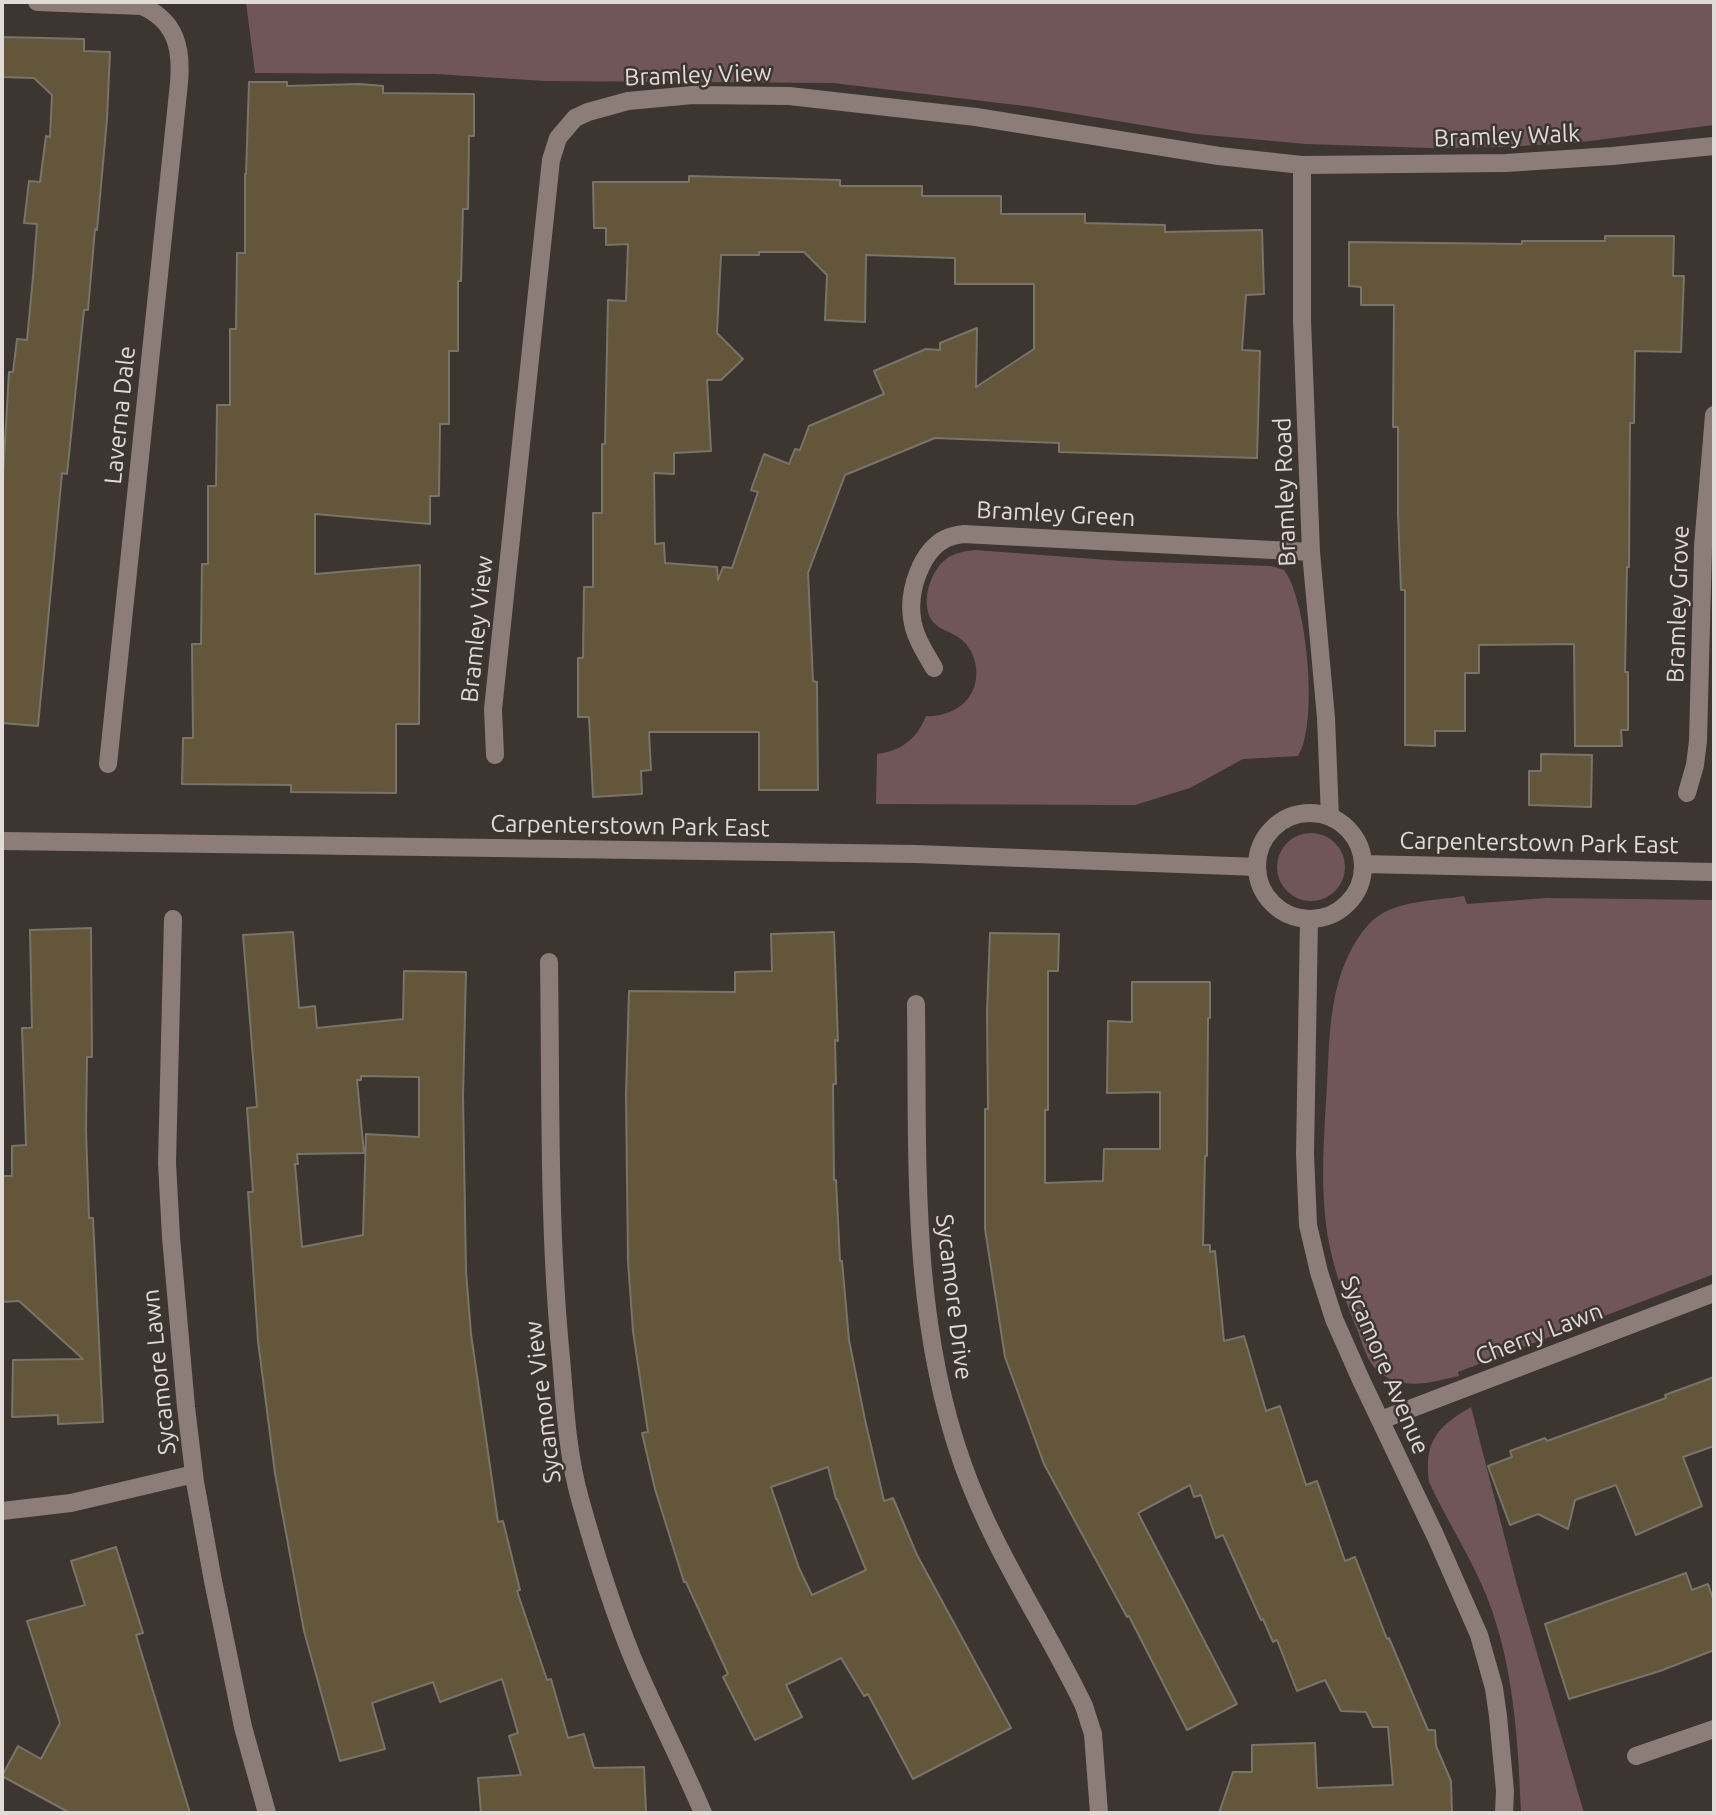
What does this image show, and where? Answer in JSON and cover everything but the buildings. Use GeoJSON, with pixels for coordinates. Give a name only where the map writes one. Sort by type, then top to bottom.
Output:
{"type":"FeatureCollection","features":[{"type":"Feature","properties":{"kind":"street","name":"Laverna Dale"},"geometry":{"type":"LineString","coordinates":[[37,2],[142,6],[153,10],[166,21],[175,36],[180,55],[108,764]]}},
{"type":"Feature","properties":{"kind":"street","name":"Bramley View"},"geometry":{"type":"LineString","coordinates":[[495,755],[493,709],[551,160],[558,138],[575,118],[608,105],[669,96],[789,96],[976,117],[1219,156],[1302,165]]}},
{"type":"Feature","properties":{"kind":"street","name":"Bramley Walk"},"geometry":{"type":"LineString","coordinates":[[1302,165],[1506,163],[1714,146]]}},
{"type":"Feature","properties":{"kind":"street","name":"Bramley Road"},"geometry":{"type":"LineString","coordinates":[[1302,165],[1303,320],[1311,552],[1326,718],[1330,817]]}},
{"type":"Feature","properties":{"kind":"street","name":"Bramley Grove"},"geometry":{"type":"LineString","coordinates":[[1687,793],[1698,741],[1703,546],[1714,415]]}},
{"type":"Feature","properties":{"kind":"street","name":"Bramley Green"},"geometry":{"type":"LineString","coordinates":[[934,668],[915,633],[911,617],[911,599],[916,580],[928,555],[948,537],[963,534],[1311,552]]}},
{"type":"Feature","properties":{"kind":"street"},"geometry":{"type":"LineString","coordinates":[[1312,814],[1330,817],[1353,835],[1360,849],[1363,864],[1361,880],[1354,896],[1342,909],[1326,917],[1293,917],[1278,909],[1259,883],[1259,850],[1280,822],[1312,814]]}},
{"type":"Feature","properties":{"kind":"street","name":"Carpenterstown Park East"},"geometry":{"type":"LineString","coordinates":[[2,841],[916,854],[1257,867]]}},
{"type":"Feature","properties":{"kind":"street","name":"Carpenterstown Park East"},"geometry":{"type":"LineString","coordinates":[[1363,864],[1714,872]]}},
{"type":"Feature","properties":{"kind":"street","name":"Sycamore Lawn"},"geometry":{"type":"LineString","coordinates":[[173,919],[167,1163],[173,1270],[194,1474],[242,1724],[267,1813]]}},
{"type":"Feature","properties":{"kind":"street","name":"Sycamore Avenue"},"geometry":{"type":"LineString","coordinates":[[1309,919],[1305,1154],[1308,1225],[1334,1319],[1483,1648],[1494,1688],[1499,1726],[1505,1791],[1504,1813]]}},
{"type":"Feature","properties":{"kind":"street","name":"Sycamore View"},"geometry":{"type":"LineString","coordinates":[[549,962],[552,1237],[572,1463],[579,1497],[614,1607],[633,1657],[703,1813]]}},
{"type":"Feature","properties":{"kind":"street","name":"Sycamore Drive"},"geometry":{"type":"LineString","coordinates":[[916,1004],[917,1198],[931,1347],[940,1392],[974,1495],[998,1546],[1084,1706],[1093,1739],[1099,1813]]}},
{"type":"Feature","properties":{"kind":"street","name":"Cherry Lawn"},"geometry":{"type":"LineString","coordinates":[[1381,1420],[1714,1293]]}},
{"type":"Feature","properties":{"kind":"street"},"geometry":{"type":"LineString","coordinates":[[2,1511],[71,1503],[194,1474]]}},
{"type":"Feature","properties":{"kind":"street"},"geometry":{"type":"LineString","coordinates":[[1636,1756],[1714,1729]]}},
{"type":"Feature","properties":{"kind":"shaded area"},"geometry":{"type":"Polygon","coordinates":[[[246,2],[1714,2],[1714,125],[1574,143],[1501,147],[1306,144],[1196,134],[1033,107],[833,83],[545,81],[436,74],[255,73],[246,2]]]}},
{"type":"Feature","properties":{"kind":"shaded area"},"geometry":{"type":"Polygon","coordinates":[[[975,550],[1121,561],[1271,566],[1284,570],[1299,607],[1307,662],[1308,718],[1298,756],[1243,759],[1190,788],[1135,805],[876,804],[877,754],[901,747],[918,731],[926,716],[936,716],[957,709],[971,695],[976,677],[974,659],[965,643],[940,628],[931,619],[927,596],[931,579],[945,560],[975,550]]]}},
{"type":"Feature","properties":{"kind":"shaded area"},"geometry":{"type":"Polygon","coordinates":[[[1311,833],[1324,836],[1335,843],[1342,854],[1345,867],[1342,880],[1335,891],[1324,898],[1311,901],[1298,898],[1287,891],[1280,880],[1277,867],[1280,854],[1287,843],[1298,836],[1311,833]]]}},
{"type":"Feature","properties":{"kind":"shaded area"},"geometry":{"type":"Polygon","coordinates":[[[1464,896],[1467,904],[1547,898],[1714,900],[1714,1274],[1458,1372],[1459,1376],[1428,1383],[1407,1383],[1387,1377],[1378,1371],[1365,1352],[1330,1248],[1324,1208],[1323,1167],[1331,1018],[1345,964],[1357,940],[1373,920],[1382,913],[1404,905],[1464,896]]]}},
{"type":"Feature","properties":{"kind":"shaded area"},"geometry":{"type":"Polygon","coordinates":[[[1471,1407],[1517,1585],[1584,1813],[1521,1813],[1513,1704],[1496,1623],[1481,1582],[1429,1482],[1429,1456],[1435,1437],[1449,1421],[1471,1407]]]}}]}
